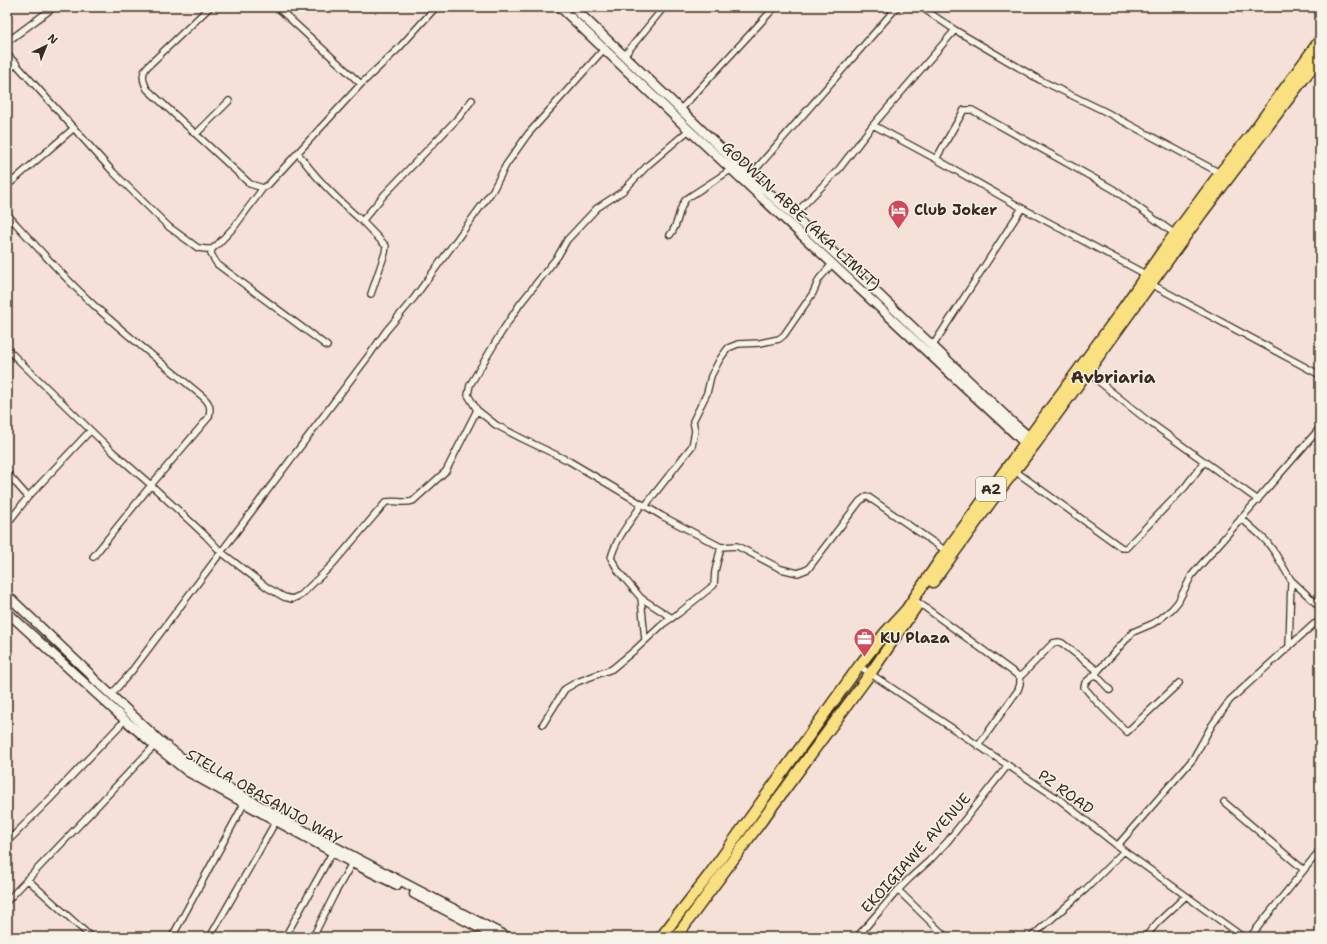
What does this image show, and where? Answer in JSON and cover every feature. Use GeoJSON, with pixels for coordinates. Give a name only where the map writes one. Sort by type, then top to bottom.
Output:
{"type":"FeatureCollection","features":[{"type":"Feature","properties":{"kind":"highway","name":"A2"},"geometry":{"type":"LineString","coordinates":[[661,937],[708,875],[859,666],[884,634],[906,610],[946,551],[1087,372],[1149,279],[1175,234],[1220,173],[1250,136],[1320,40]]}},
{"type":"Feature","properties":{"kind":"highway","name":"A2"},"geometry":{"type":"LineString","coordinates":[[676,937],[870,674],[918,603],[989,504],[1015,471],[1030,443],[1117,317],[1149,279],[1320,57]]}},
{"type":"Feature","properties":{"kind":"street"},"geometry":{"type":"LineString","coordinates":[[7,42],[54,7]]}},
{"type":"Feature","properties":{"kind":"street"},"geometry":{"type":"LineString","coordinates":[[210,7],[145,70],[143,75],[144,82],[147,89],[250,184],[263,188]]}},
{"type":"Feature","properties":{"kind":"street"},"geometry":{"type":"LineString","coordinates":[[277,7],[361,84]]}},
{"type":"Feature","properties":{"kind":"street","name":"GODWIN ABBE (AKA LIMIT)"},"geometry":{"type":"LineString","coordinates":[[560,7],[929,355],[1008,426],[1030,443]]}},
{"type":"Feature","properties":{"kind":"street","name":"GODWIN ABBE (AKA LIMIT)"},"geometry":{"type":"LineString","coordinates":[[574,7],[680,110],[872,288],[1012,422],[1030,443]]}},
{"type":"Feature","properties":{"kind":"street"},"geometry":{"type":"LineString","coordinates":[[624,56],[664,7]]}},
{"type":"Feature","properties":{"kind":"street"},"geometry":{"type":"LineString","coordinates":[[680,110],[775,7]]}},
{"type":"Feature","properties":{"kind":"street"},"geometry":{"type":"LineString","coordinates":[[750,176],[897,7]]}},
{"type":"Feature","properties":{"kind":"street"},"geometry":{"type":"LineString","coordinates":[[921,7],[955,30],[1040,80],[1104,111],[1220,173]]}},
{"type":"Feature","properties":{"kind":"street"},"geometry":{"type":"LineString","coordinates":[[7,54],[114,173],[169,227],[198,248],[206,250],[212,249],[235,226],[263,188],[268,185],[361,84],[399,48],[434,8]]}},
{"type":"Feature","properties":{"kind":"street"},"geometry":{"type":"LineString","coordinates":[[794,216],[839,168],[873,125],[955,30]]}},
{"type":"Feature","properties":{"kind":"street"},"geometry":{"type":"LineString","coordinates":[[111,695],[131,672],[386,331],[414,298],[493,190],[506,165],[528,134],[604,49]]}},
{"type":"Feature","properties":{"kind":"street"},"geometry":{"type":"LineString","coordinates":[[7,72],[16,63]]}},
{"type":"Feature","properties":{"kind":"street"},"geometry":{"type":"LineString","coordinates":[[362,222],[384,196],[460,116],[472,100]]}},
{"type":"Feature","properties":{"kind":"street"},"geometry":{"type":"LineString","coordinates":[[196,134],[229,101]]}},
{"type":"Feature","properties":{"kind":"street"},"geometry":{"type":"LineString","coordinates":[[936,159],[964,110],[972,110],[1113,189],[1175,234]]}},
{"type":"Feature","properties":{"kind":"street"},"geometry":{"type":"LineString","coordinates":[[873,125],[1320,375]]}},
{"type":"Feature","properties":{"kind":"street"},"geometry":{"type":"LineString","coordinates":[[7,186],[74,128]]}},
{"type":"Feature","properties":{"kind":"street"},"geometry":{"type":"LineString","coordinates":[[689,130],[648,165],[623,191],[597,208],[567,240],[558,256],[512,316],[470,385],[468,395],[477,410],[496,425],[569,461],[644,505],[721,547],[737,546],[781,569],[798,573],[808,569],[860,501],[867,496],[946,551]]}},
{"type":"Feature","properties":{"kind":"street"},"geometry":{"type":"LineString","coordinates":[[298,153],[310,171],[386,246],[371,294]]}},
{"type":"Feature","properties":{"kind":"street"},"geometry":{"type":"LineString","coordinates":[[670,235],[676,228],[680,205],[686,199],[732,169]]}},
{"type":"Feature","properties":{"kind":"street"},"geometry":{"type":"LineString","coordinates":[[932,347],[1022,208]]}},
{"type":"Feature","properties":{"kind":"street"},"geometry":{"type":"LineString","coordinates":[[7,214],[96,307],[208,401],[211,408],[209,417],[151,485],[93,557]]}},
{"type":"Feature","properties":{"kind":"street"},"geometry":{"type":"LineString","coordinates":[[212,249],[211,254],[217,264],[327,346]]}},
{"type":"Feature","properties":{"kind":"street"},"geometry":{"type":"LineString","coordinates":[[672,618],[641,598],[619,572],[611,558],[613,549],[644,505],[692,446],[695,431],[693,421],[707,393],[711,376],[728,348],[738,344],[760,343],[779,339],[784,335],[809,299],[819,280],[832,264]]}},
{"type":"Feature","properties":{"kind":"street"},"geometry":{"type":"LineString","coordinates":[[7,349],[90,431],[151,485],[221,552],[268,588],[284,597],[292,599],[301,595],[332,565],[386,502],[392,501],[407,503],[413,501],[446,471],[477,410]]}},
{"type":"Feature","properties":{"kind":"street"},"geometry":{"type":"LineString","coordinates":[[1087,372],[1148,421],[1182,444],[1204,462],[1235,482],[1258,500]]}},
{"type":"Feature","properties":{"kind":"street"},"geometry":{"type":"LineString","coordinates":[[1179,683],[1127,732],[1084,688],[1085,683],[1097,673],[1133,632],[1160,620],[1172,609],[1178,602],[1192,575],[1320,428]]}},
{"type":"Feature","properties":{"kind":"street"},"geometry":{"type":"LineString","coordinates":[[7,524],[28,498],[90,431]]}},
{"type":"Feature","properties":{"kind":"street"},"geometry":{"type":"LineString","coordinates":[[1015,471],[1122,548],[1126,548],[1185,487],[1204,462]]}},
{"type":"Feature","properties":{"kind":"street"},"geometry":{"type":"LineString","coordinates":[[7,473],[28,498]]}},
{"type":"Feature","properties":{"kind":"street"},"geometry":{"type":"LineString","coordinates":[[1241,518],[1267,542],[1291,580],[1320,607]]}},
{"type":"Feature","properties":{"kind":"street"},"geometry":{"type":"LineString","coordinates":[[543,724],[565,689],[577,682],[612,669],[663,624],[714,585],[715,571],[721,547]]}},
{"type":"Feature","properties":{"kind":"street"},"geometry":{"type":"LineString","coordinates":[[1289,647],[1291,580]]}},
{"type":"Feature","properties":{"kind":"street"},"geometry":{"type":"LineString","coordinates":[[7,595],[111,695],[156,743],[204,774],[308,832],[508,937]]}},
{"type":"Feature","properties":{"kind":"street"},"geometry":{"type":"LineString","coordinates":[[641,598],[645,640]]}},
{"type":"Feature","properties":{"kind":"street"},"geometry":{"type":"LineString","coordinates":[[918,603],[1020,677]]}},
{"type":"Feature","properties":{"kind":"street","name":"STELLA OBASANJO WAY"},"geometry":{"type":"LineString","coordinates":[[7,612],[125,720],[156,743],[188,772],[352,863],[398,885],[496,937]]}},
{"type":"Feature","properties":{"kind":"street"},"geometry":{"type":"LineString","coordinates":[[1117,846],[1193,759],[1212,725],[1230,700],[1314,624],[1320,623]]}},
{"type":"Feature","properties":{"kind":"street"},"geometry":{"type":"LineString","coordinates":[[978,746],[1018,690],[1020,677],[1053,643],[1062,643],[1097,673],[1110,690]]}},
{"type":"Feature","properties":{"kind":"street","name":"PZ ROAD"},"geometry":{"type":"LineString","coordinates":[[859,666],[1060,800],[1117,846],[1243,937]]}},
{"type":"Feature","properties":{"kind":"street"},"geometry":{"type":"LineString","coordinates":[[7,842],[125,720]]}},
{"type":"Feature","properties":{"kind":"street"},"geometry":{"type":"LineString","coordinates":[[7,901],[156,743]]}},
{"type":"Feature","properties":{"kind":"street","name":"EKOIGIAWE AVENUE"},"geometry":{"type":"LineString","coordinates":[[857,937],[898,890],[929,861],[946,842],[1008,765]]}},
{"type":"Feature","properties":{"kind":"street"},"geometry":{"type":"LineString","coordinates":[[1224,802],[1304,870]]}},
{"type":"Feature","properties":{"kind":"street"},"geometry":{"type":"LineString","coordinates":[[172,937],[244,804]]}},
{"type":"Feature","properties":{"kind":"street"},"geometry":{"type":"LineString","coordinates":[[210,937],[276,821]]}},
{"type":"Feature","properties":{"kind":"street"},"geometry":{"type":"LineString","coordinates":[[1250,937],[1320,850]]}},
{"type":"Feature","properties":{"kind":"street"},"geometry":{"type":"LineString","coordinates":[[1031,937],[1086,889],[1124,851]]}},
{"type":"Feature","properties":{"kind":"street"},"geometry":{"type":"LineString","coordinates":[[285,937],[332,852]]}},
{"type":"Feature","properties":{"kind":"street"},"geometry":{"type":"LineString","coordinates":[[313,937],[352,863]]}},
{"type":"Feature","properties":{"kind":"street"},"geometry":{"type":"LineString","coordinates":[[27,879],[91,937]]}},
{"type":"Feature","properties":{"kind":"street"},"geometry":{"type":"LineString","coordinates":[[898,890],[946,937]]}},
{"type":"Feature","properties":{"kind":"street"},"geometry":{"type":"LineString","coordinates":[[1145,937],[1158,922],[1186,896]]}},
{"type":"Feature","properties":{"kind":"street"},"geometry":{"type":"LineString","coordinates":[[1226,937],[1233,930]]}},
{"type":"Feature","properties":{"kind":"place","name":"Club Joker"},"geometry":{"type":"Point","coordinates":[899,230]}},
{"type":"Feature","properties":{"kind":"place","name":"KU Plaza"},"geometry":{"type":"Point","coordinates":[865,658]}},
{"type":"Feature","properties":{"kind":"district","name":"Avbriaria"},"geometry":{"type":"Point","coordinates":[1113,377]}}]}
